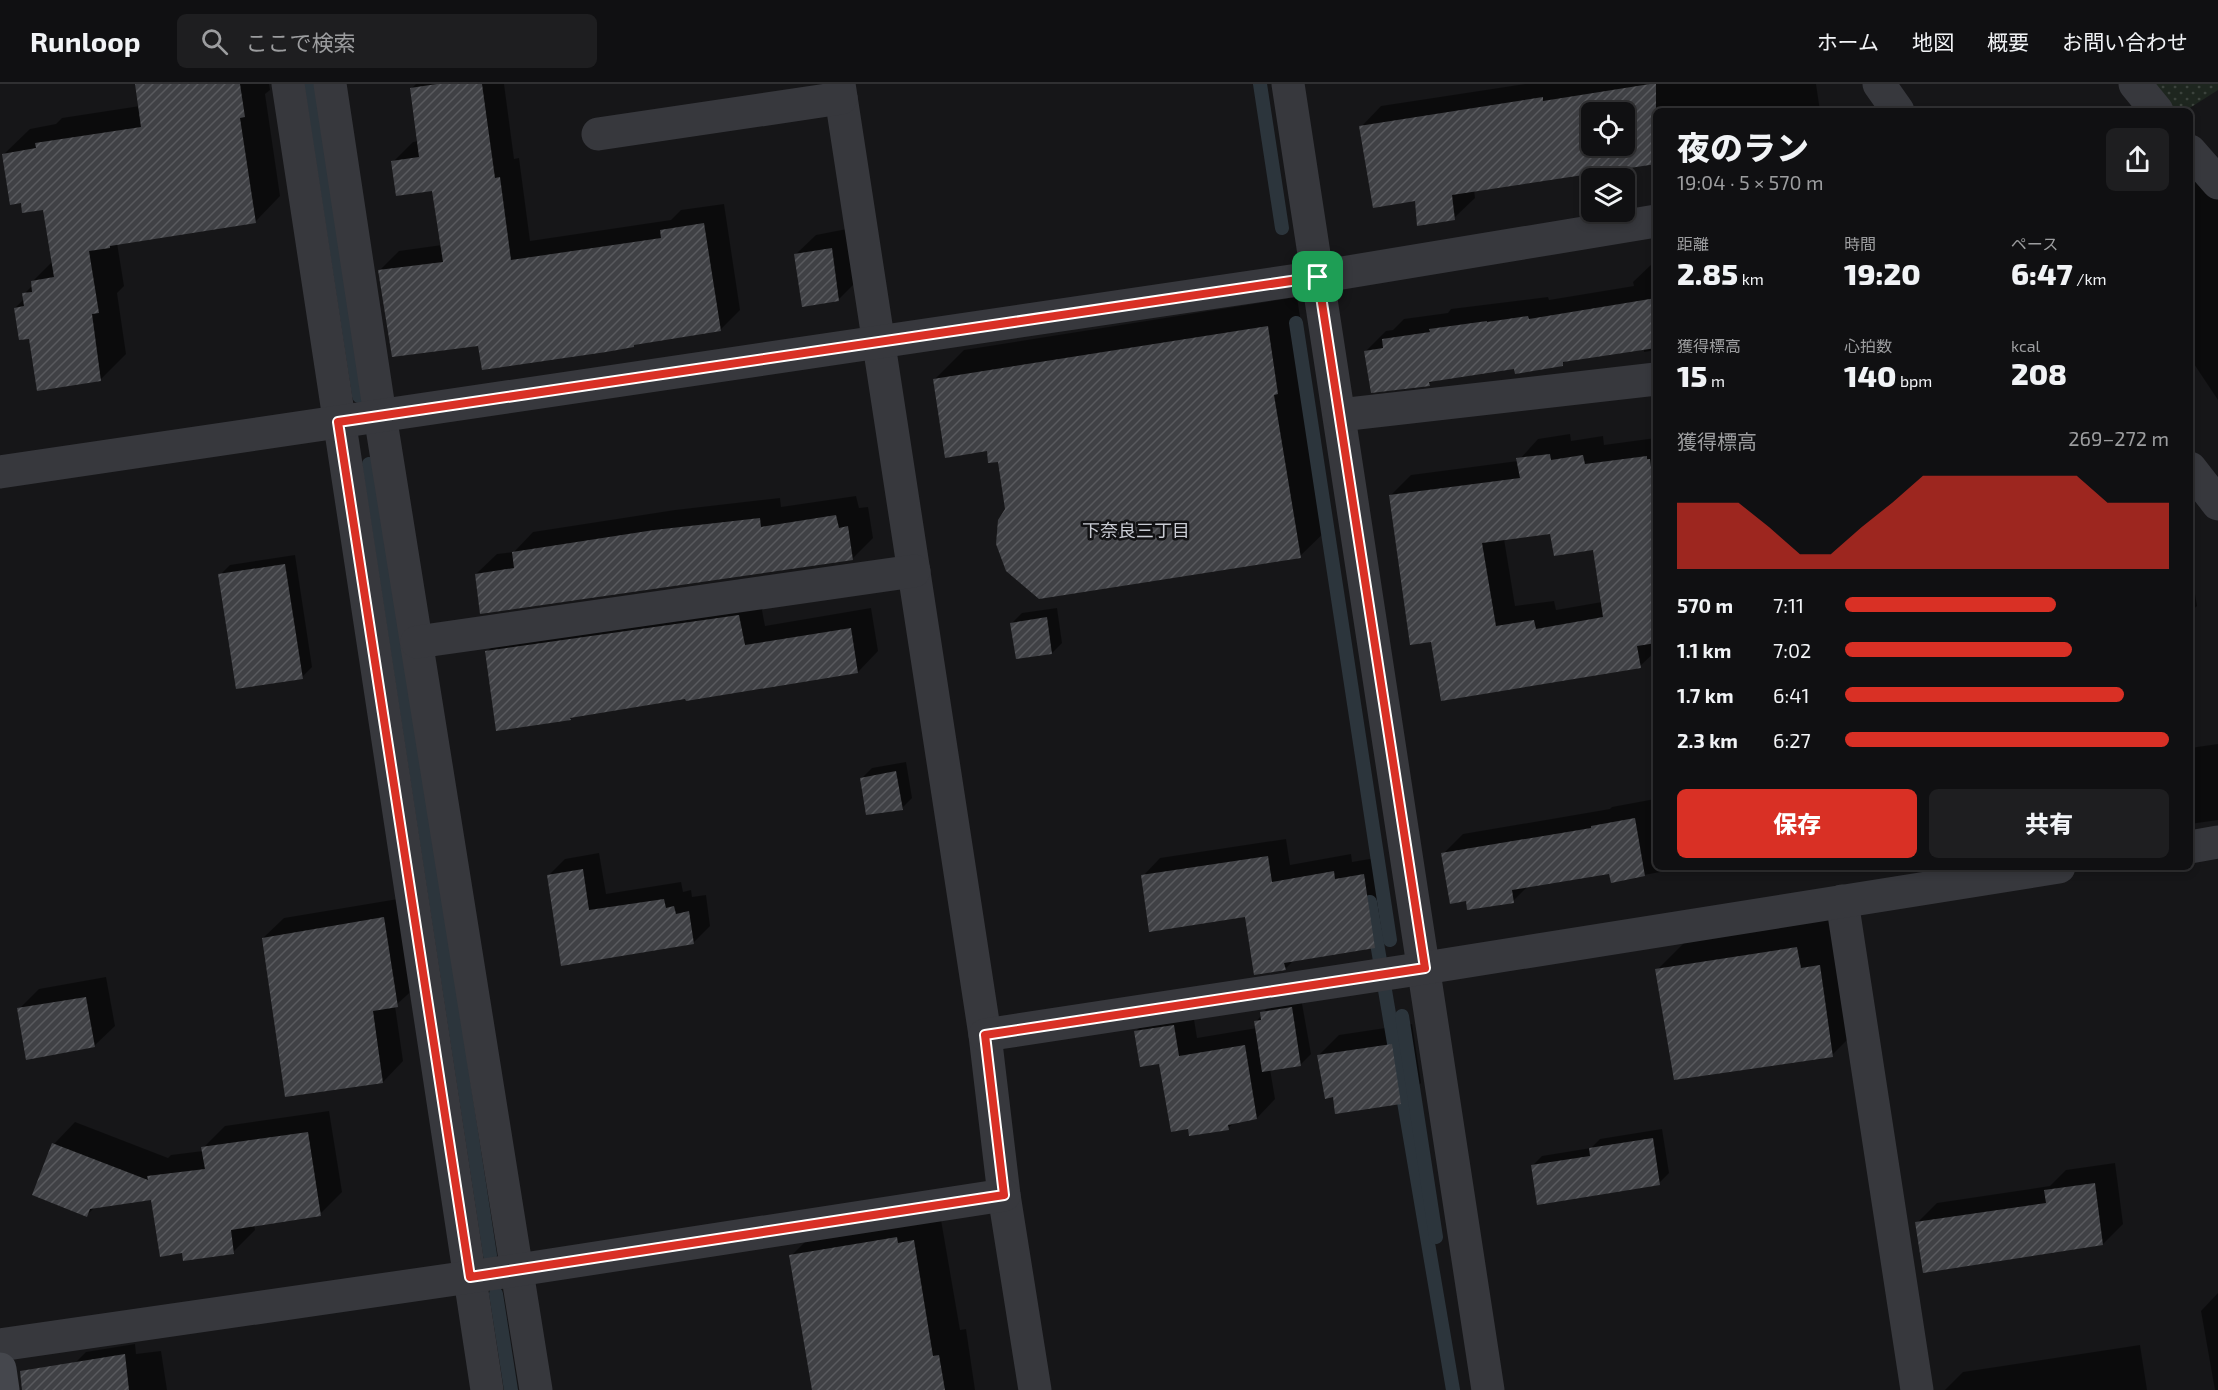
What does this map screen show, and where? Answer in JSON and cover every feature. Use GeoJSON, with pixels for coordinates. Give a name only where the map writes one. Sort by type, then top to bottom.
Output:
{"type":"FeatureCollection","features":[{"type":"Feature","properties":{"kind":"main road"},"geometry":{"type":"LineString","coordinates":[[0,1369],[3,1390]]}},
{"type":"Feature","properties":{"kind":"street"},"geometry":{"type":"LineString","coordinates":[[288,84],[487,1390]]}},
{"type":"Feature","properties":{"kind":"street"},"geometry":{"type":"LineString","coordinates":[[330,84],[380,415],[536,1390]]}},
{"type":"Feature","properties":{"kind":"street"},"geometry":{"type":"LineString","coordinates":[[1288,84],[1488,1390]]}},
{"type":"Feature","properties":{"kind":"street"},"geometry":{"type":"LineString","coordinates":[[1879,84],[1896,108]]}},
{"type":"Feature","properties":{"kind":"street"},"geometry":{"type":"LineString","coordinates":[[2135,84],[2155,108]]}},
{"type":"Feature","properties":{"kind":"street"},"geometry":{"type":"LineString","coordinates":[[598,134],[840,91],[985,1035],[1004,1195],[1035,1390]]}},
{"type":"Feature","properties":{"kind":"street"},"geometry":{"type":"LineString","coordinates":[[0,472],[1318,277],[1653,221]]}},
{"type":"Feature","properties":{"kind":"street"},"geometry":{"type":"LineString","coordinates":[[1340,415],[1653,379]]}},
{"type":"Feature","properties":{"kind":"street"},"geometry":{"type":"LineString","coordinates":[[2193,472],[2218,504]]}},
{"type":"Feature","properties":{"kind":"street"},"geometry":{"type":"LineString","coordinates":[[417,642],[914,571]]}},
{"type":"Feature","properties":{"kind":"street"},"geometry":{"type":"LineString","coordinates":[[2193,846],[2218,842]]}},
{"type":"Feature","properties":{"kind":"street"},"geometry":{"type":"LineString","coordinates":[[985,1035],[1842,901],[1889,880],[2020,870]]}},
{"type":"Feature","properties":{"kind":"street"},"geometry":{"type":"LineString","coordinates":[[1842,901],[1917,1390]]}},
{"type":"Feature","properties":{"kind":"street"},"geometry":{"type":"LineString","coordinates":[[0,1345],[518,1270],[1004,1195]]}},
{"type":"Feature","properties":{"kind":"shaded area"},"geometry":{"type":"Polygon","coordinates":[[[2151,84],[2218,84],[2218,90],[2190,108],[2167,108],[2151,84]]]}},
{"type":"Feature","properties":{"kind":"building"},"geometry":{"type":"Polygon","coordinates":[[[135,84],[240,84],[245,117],[240,118],[256,223],[89,251],[99,313],[92,314],[101,381],[37,391],[29,339],[19,340],[14,308],[24,306],[22,293],[32,292],[31,281],[54,277],[43,210],[22,213],[21,203],[10,205],[2,154],[36,148],[35,143],[141,127],[135,84]]]}},
{"type":"Feature","properties":{"kind":"building"},"geometry":{"type":"Polygon","coordinates":[[[437,84],[482,84],[495,178],[500,177],[511,260],[661,238],[660,230],[704,223],[721,331],[634,345],[634,347],[606,352],[482,370],[478,346],[392,357],[378,270],[443,262],[432,191],[396,196],[391,161],[419,157],[410,88],[437,84]]]}},
{"type":"Feature","properties":{"kind":"building"},"geometry":{"type":"Polygon","coordinates":[[[1656,84],[1656,108],[1653,108],[1653,164],[1630,168],[1581,168],[1581,175],[1452,195],[1455,220],[1417,226],[1415,201],[1373,208],[1359,126],[1543,97],[1543,101],[1656,84]]]}},
{"type":"Feature","properties":{"kind":"building"},"geometry":{"type":"Polygon","coordinates":[[[832,248],[839,301],[802,307],[794,254],[832,248]]]}},
{"type":"Feature","properties":{"kind":"building"},"geometry":{"type":"Polygon","coordinates":[[[1653,298],[1653,348],[1563,362],[1563,366],[1515,374],[1514,369],[1429,382],[1430,386],[1371,393],[1364,351],[1383,348],[1382,339],[1430,332],[1429,329],[1487,321],[1528,316],[1529,319],[1653,298]]]}},
{"type":"Feature","properties":{"kind":"building"},"geometry":{"type":"Polygon","coordinates":[[[1268,326],[1278,394],[1274,395],[1301,558],[1039,599],[1006,571],[996,544],[998,520],[1005,509],[998,462],[988,463],[987,451],[945,458],[933,379],[1268,326]]]}},
{"type":"Feature","properties":{"kind":"building"},"geometry":{"type":"Polygon","coordinates":[[[1550,454],[1551,460],[1583,455],[1585,464],[1647,456],[1647,459],[1650,459],[1653,482],[1653,643],[1637,646],[1641,668],[1441,701],[1431,642],[1410,645],[1389,495],[1520,478],[1516,458],[1550,454]],[[1550,534],[1482,543],[1496,626],[1534,620],[1536,629],[1603,617],[1593,550],[1554,556],[1550,534]]]}},
{"type":"Feature","properties":{"kind":"building"},"geometry":{"type":"Polygon","coordinates":[[[836,515],[839,528],[848,526],[853,560],[480,614],[475,574],[514,568],[512,552],[654,530],[760,518],[761,527],[836,515]]]}},
{"type":"Feature","properties":{"kind":"building"},"geometry":{"type":"Polygon","coordinates":[[[285,564],[303,679],[236,689],[218,574],[285,564]]]}},
{"type":"Feature","properties":{"kind":"building"},"geometry":{"type":"Polygon","coordinates":[[[739,615],[745,645],[851,628],[858,673],[496,731],[485,651],[739,615]]]}},
{"type":"Feature","properties":{"kind":"building"},"geometry":{"type":"Polygon","coordinates":[[[1047,617],[1052,654],[1016,659],[1010,623],[1047,617]]]}},
{"type":"Feature","properties":{"kind":"building"},"geometry":{"type":"Polygon","coordinates":[[[896,771],[903,810],[866,815],[860,778],[896,771]]]}},
{"type":"Feature","properties":{"kind":"building"},"geometry":{"type":"Polygon","coordinates":[[[1635,818],[1645,876],[1611,883],[1609,874],[1512,890],[1514,903],[1467,910],[1466,901],[1450,904],[1441,853],[1591,828],[1591,826],[1635,818]]]}},
{"type":"Feature","properties":{"kind":"building"},"geometry":{"type":"Polygon","coordinates":[[[1268,856],[1272,882],[1334,871],[1335,879],[1364,874],[1375,948],[1284,963],[1286,970],[1254,975],[1245,917],[1149,932],[1141,875],[1268,856]]]}},
{"type":"Feature","properties":{"kind":"building"},"geometry":{"type":"Polygon","coordinates":[[[583,869],[589,910],[664,899],[666,908],[674,906],[676,914],[689,911],[694,944],[561,966],[547,875],[583,869]]]}},
{"type":"Feature","properties":{"kind":"building"},"geometry":{"type":"Polygon","coordinates":[[[384,917],[398,1007],[373,1011],[383,1083],[285,1097],[262,938],[384,917]]]}},
{"type":"Feature","properties":{"kind":"building"},"geometry":{"type":"Polygon","coordinates":[[[1797,947],[1801,968],[1820,965],[1833,1057],[1674,1080],[1655,969],[1797,947]]]}},
{"type":"Feature","properties":{"kind":"building"},"geometry":{"type":"Polygon","coordinates":[[[86,997],[95,1047],[26,1060],[17,1008],[86,997]]]}},
{"type":"Feature","properties":{"kind":"building"},"geometry":{"type":"Polygon","coordinates":[[[1292,1007],[1301,1066],[1262,1072],[1254,1021],[1261,1020],[1260,1012],[1292,1007]]]}},
{"type":"Feature","properties":{"kind":"building"},"geometry":{"type":"Polygon","coordinates":[[[1174,1025],[1179,1056],[1245,1045],[1257,1119],[1228,1125],[1229,1130],[1189,1136],[1188,1129],[1171,1132],[1159,1064],[1140,1067],[1134,1031],[1174,1025]]]}},
{"type":"Feature","properties":{"kind":"building"},"geometry":{"type":"Polygon","coordinates":[[[1392,1044],[1401,1104],[1335,1114],[1333,1097],[1325,1099],[1317,1055],[1392,1044]]]}},
{"type":"Feature","properties":{"kind":"building"},"geometry":{"type":"Polygon","coordinates":[[[308,1132],[321,1216],[231,1230],[234,1254],[183,1261],[182,1253],[160,1257],[151,1200],[90,1209],[87,1217],[32,1195],[52,1143],[148,1180],[147,1176],[205,1169],[201,1147],[308,1132]]]}},
{"type":"Feature","properties":{"kind":"building"},"geometry":{"type":"Polygon","coordinates":[[[1653,1138],[1660,1185],[1537,1205],[1531,1165],[1590,1156],[1589,1148],[1653,1138]]]}},
{"type":"Feature","properties":{"kind":"building"},"geometry":{"type":"Polygon","coordinates":[[[2095,1183],[2103,1245],[1923,1273],[1915,1222],[2046,1203],[2044,1190],[2095,1183]]]}},
{"type":"Feature","properties":{"kind":"building"},"geometry":{"type":"Polygon","coordinates":[[[897,1237],[898,1243],[914,1240],[933,1356],[939,1355],[945,1390],[812,1390],[789,1255],[897,1237]]]}},
{"type":"Feature","properties":{"kind":"building"},"geometry":{"type":"Polygon","coordinates":[[[125,1354],[129,1390],[22,1390],[20,1371],[125,1354]]]}},
{"type":"Feature","properties":{"kind":"waterway"},"geometry":{"type":"LineString","coordinates":[[311,84],[359,396]]}},
{"type":"Feature","properties":{"kind":"waterway"},"geometry":{"type":"LineString","coordinates":[[1260,84],[1282,228]]}},
{"type":"Feature","properties":{"kind":"waterway"},"geometry":{"type":"LineString","coordinates":[[1296,323],[1390,940]]}},
{"type":"Feature","properties":{"kind":"waterway"},"geometry":{"type":"LineString","coordinates":[[369,464],[490,1255]]}},
{"type":"Feature","properties":{"kind":"waterway"},"geometry":{"type":"LineString","coordinates":[[1370,902],[1453,1390]]}},
{"type":"Feature","properties":{"kind":"waterway"},"geometry":{"type":"LineString","coordinates":[[1402,1016],[1436,1237]]}},
{"type":"Feature","properties":{"kind":"waterway"},"geometry":{"type":"LineString","coordinates":[[496,1294],[511,1390]]}},
{"type":"Feature","properties":{"kind":"district","name":"下奈良三丁目"},"geometry":{"type":"Point","coordinates":[1136,531]}},
{"type":"Feature","properties":{"kind":"route"},"geometry":{"type":"LineString","coordinates":[[1318,277],[1425,968],[985,1035],[1004,1195],[470,1277],[338,422],[1318,277]]}}]}
